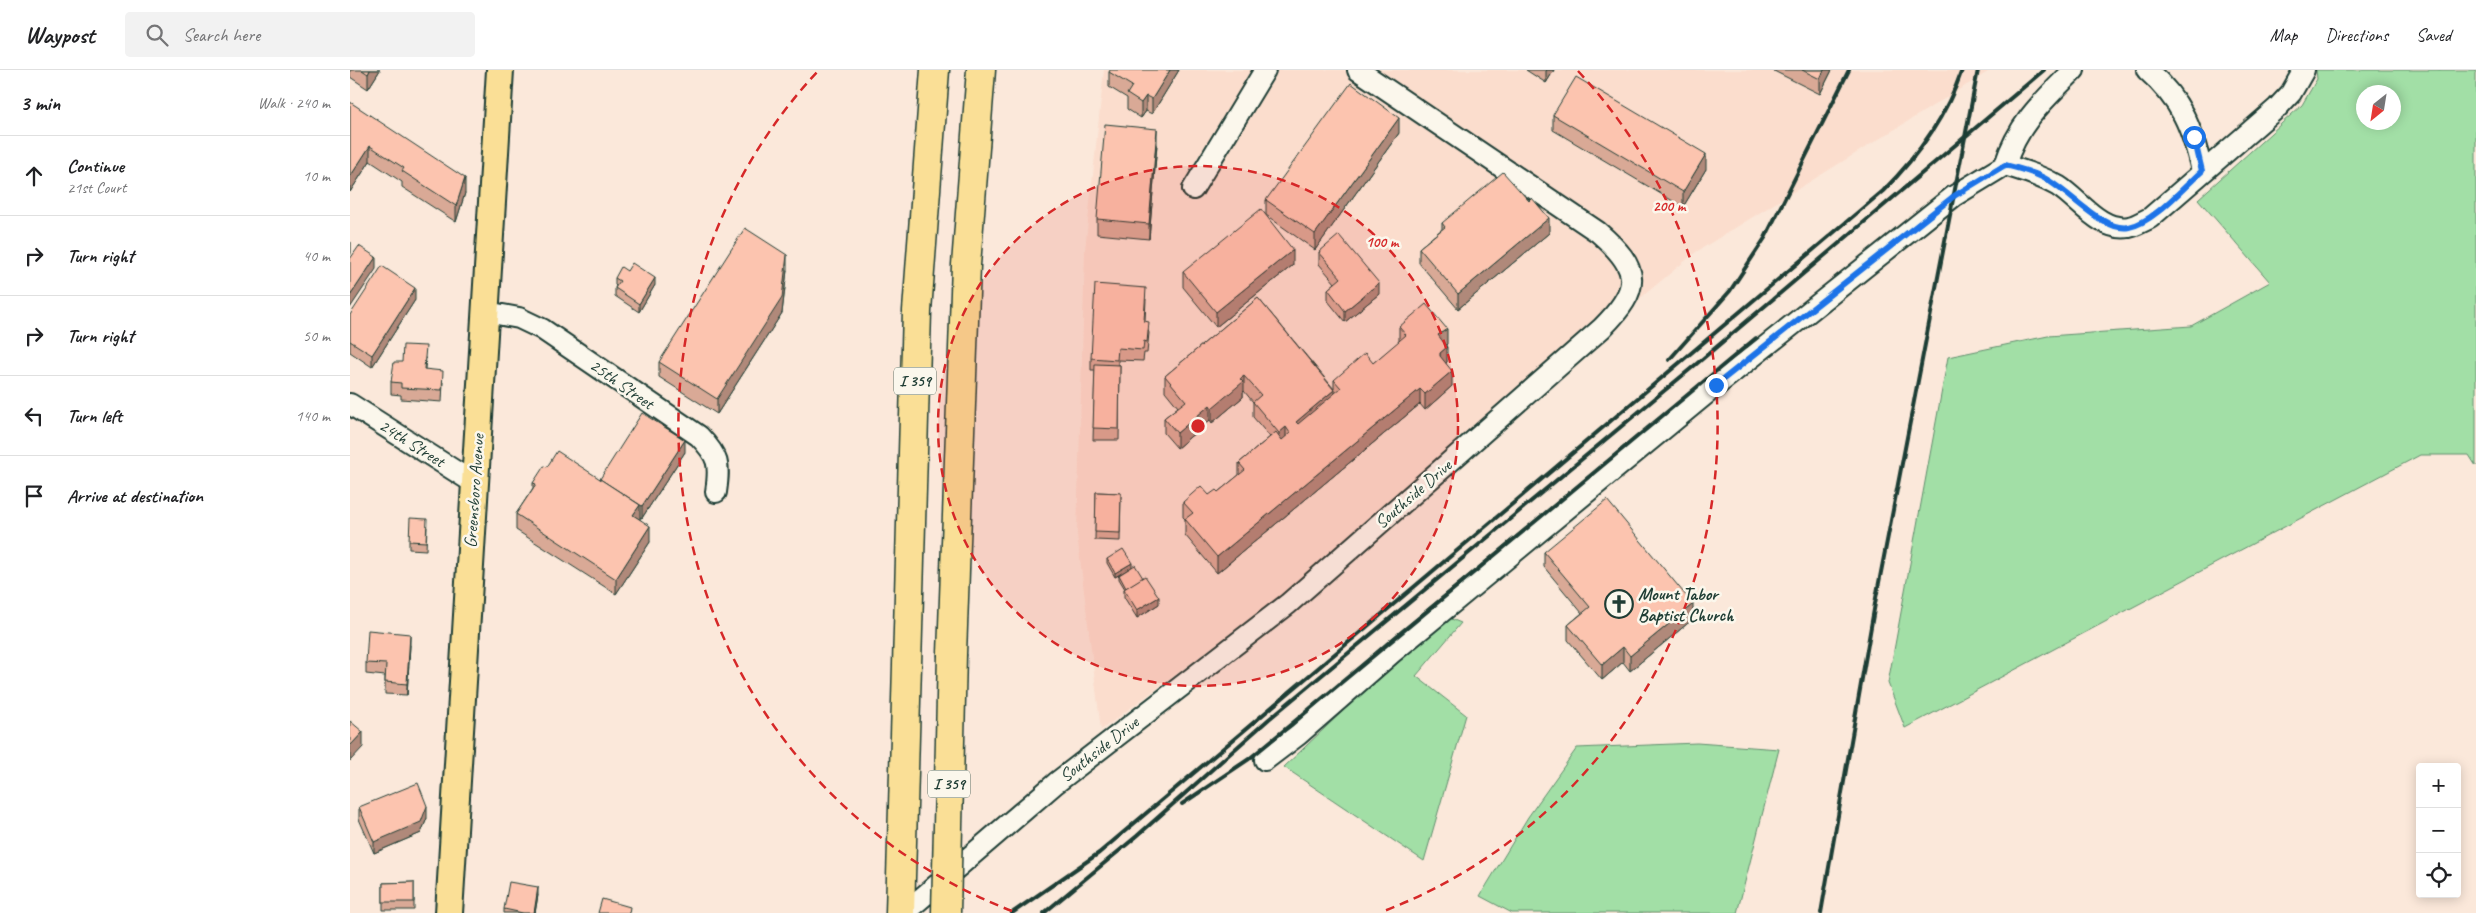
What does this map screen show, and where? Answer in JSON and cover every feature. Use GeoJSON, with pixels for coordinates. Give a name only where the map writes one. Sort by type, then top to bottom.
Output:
{"type":"FeatureCollection","features":[{"type":"Feature","properties":{"kind":"highway","name":"I 359"},"geometry":{"type":"LineString","coordinates":[[900,913],[917,311],[935,70]]}},
{"type":"Feature","properties":{"kind":"highway","name":"I 359"},"geometry":{"type":"LineString","coordinates":[[946,913],[952,654],[966,274],[981,70]]}},
{"type":"Feature","properties":{"kind":"main road","name":"Greensboro Avenue"},"geometry":{"type":"LineString","coordinates":[[450,913],[474,483],[500,70]]}},
{"type":"Feature","properties":{"kind":"street"},"geometry":{"type":"LineString","coordinates":[[1193,189],[1265,70]]}},
{"type":"Feature","properties":{"kind":"street","name":"Southside Drive"},"geometry":{"type":"LineString","coordinates":[[904,913],[1056,783],[1288,604],[1602,328],[1626,300],[1633,281],[1627,262],[1614,246],[1598,232],[1358,70]]}},
{"type":"Feature","properties":{"kind":"street"},"geometry":{"type":"LineString","coordinates":[[1265,760],[1298,735],[1393,652],[1716,385],[1954,196],[2005,165],[2012,144],[2022,125],[2074,70]]}},
{"type":"Feature","properties":{"kind":"street"},"geometry":{"type":"LineString","coordinates":[[2147,70],[2181,106],[2194,137],[2202,171]]}},
{"type":"Feature","properties":{"kind":"street"},"geometry":{"type":"LineString","coordinates":[[2005,165],[2047,180],[2076,198],[2097,218],[2116,227],[2130,227],[2150,218],[2277,108],[2291,93],[2304,70]]}},
{"type":"Feature","properties":{"kind":"street","name":"25th Street"},"geometry":{"type":"LineString","coordinates":[[486,312],[520,318],[542,329],[699,436],[714,452],[719,472],[716,492]]}},
{"type":"Feature","properties":{"kind":"street","name":"24th Street"},"geometry":{"type":"LineString","coordinates":[[350,404],[474,483]]}},
{"type":"Feature","properties":{"kind":"shaded area"},"geometry":{"type":"Polygon","coordinates":[[[1104,70],[1991,70],[1696,252],[1278,598],[1101,730],[1077,534],[1085,250],[1104,70]]]}},
{"type":"Feature","properties":{"kind":"green space"},"geometry":{"type":"Polygon","coordinates":[[[2316,70],[2476,70],[2476,466],[2469,455],[2420,455],[1905,728],[1888,683],[1948,357],[2048,336],[2191,326],[2270,282],[2198,199],[2302,105],[2317,79],[2316,70]]]}},
{"type":"Feature","properties":{"kind":"green space"},"geometry":{"type":"Polygon","coordinates":[[[1449,618],[1461,623],[1416,676],[1466,715],[1424,861],[1284,767],[1347,707],[1449,618]]]}},
{"type":"Feature","properties":{"kind":"green space"},"geometry":{"type":"Polygon","coordinates":[[[1697,743],[1779,749],[1737,913],[1512,913],[1480,896],[1528,817],[1577,748],[1697,743]]]}},
{"type":"Feature","properties":{"kind":"building"},"geometry":{"type":"Polygon","coordinates":[[[362,70],[370,70],[368,74],[362,70]]]}},
{"type":"Feature","properties":{"kind":"building"},"geometry":{"type":"Polygon","coordinates":[[[1110,70],[1170,70],[1152,99],[1146,96],[1141,103],[1127,94],[1132,86],[1109,72],[1110,70]]]}},
{"type":"Feature","properties":{"kind":"building"},"geometry":{"type":"Polygon","coordinates":[[[1802,70],[1824,70],[1820,79],[1802,70]]]}},
{"type":"Feature","properties":{"kind":"building"},"geometry":{"type":"Polygon","coordinates":[[[1576,77],[1706,154],[1683,192],[1553,115],[1576,77]]]}},
{"type":"Feature","properties":{"kind":"building"},"geometry":{"type":"Polygon","coordinates":[[[1351,83],[1399,118],[1315,234],[1266,200],[1351,83]]]}},
{"type":"Feature","properties":{"kind":"building"},"geometry":{"type":"Polygon","coordinates":[[[350,102],[465,178],[456,206],[402,171],[404,168],[370,146],[350,177],[350,102]]]}},
{"type":"Feature","properties":{"kind":"building"},"geometry":{"type":"Polygon","coordinates":[[[1105,124],[1157,129],[1149,224],[1097,219],[1105,124]]]}},
{"type":"Feature","properties":{"kind":"building"},"geometry":{"type":"Polygon","coordinates":[[[1503,172],[1529,201],[1532,198],[1549,218],[1458,294],[1419,248],[1445,227],[1442,223],[1503,172]]]}},
{"type":"Feature","properties":{"kind":"building"},"geometry":{"type":"Polygon","coordinates":[[[1261,209],[1293,250],[1216,312],[1183,272],[1261,209]]]}},
{"type":"Feature","properties":{"kind":"building"},"geometry":{"type":"Polygon","coordinates":[[[745,228],[787,255],[782,298],[717,399],[659,362],[745,228]]]}},
{"type":"Feature","properties":{"kind":"building"},"geometry":{"type":"Polygon","coordinates":[[[1339,235],[1379,283],[1345,311],[1328,289],[1341,278],[1319,252],[1339,235]]]}},
{"type":"Feature","properties":{"kind":"building"},"geometry":{"type":"Polygon","coordinates":[[[359,246],[376,257],[350,296],[350,259],[359,246]]]}},
{"type":"Feature","properties":{"kind":"building"},"geometry":{"type":"Polygon","coordinates":[[[632,263],[655,278],[639,304],[615,288],[620,281],[615,278],[621,267],[627,271],[632,263]]]}},
{"type":"Feature","properties":{"kind":"building"},"geometry":{"type":"Polygon","coordinates":[[[382,266],[415,288],[372,355],[350,341],[350,315],[382,266]]]}},
{"type":"Feature","properties":{"kind":"building"},"geometry":{"type":"Polygon","coordinates":[[[1095,284],[1146,288],[1144,321],[1149,322],[1147,342],[1144,341],[1143,350],[1118,348],[1117,360],[1091,358],[1095,284]]]}},
{"type":"Feature","properties":{"kind":"building"},"geometry":{"type":"Polygon","coordinates":[[[1258,298],[1334,390],[1296,422],[1298,424],[1341,388],[1334,380],[1365,353],[1373,363],[1406,335],[1399,327],[1426,304],[1447,329],[1438,335],[1447,347],[1440,353],[1440,356],[1452,371],[1425,394],[1420,389],[1217,557],[1185,519],[1193,513],[1183,502],[1201,486],[1209,495],[1216,490],[1218,492],[1245,470],[1239,463],[1276,432],[1282,440],[1290,433],[1286,427],[1279,433],[1253,402],[1261,395],[1244,376],[1240,379],[1243,382],[1212,408],[1210,405],[1177,433],[1164,418],[1186,401],[1165,376],[1258,298]]]}},
{"type":"Feature","properties":{"kind":"building"},"geometry":{"type":"Polygon","coordinates":[[[403,345],[426,346],[424,369],[443,371],[442,390],[401,388],[401,383],[391,382],[394,362],[402,362],[403,345]]]}},
{"type":"Feature","properties":{"kind":"building"},"geometry":{"type":"Polygon","coordinates":[[[1095,364],[1120,365],[1119,429],[1093,428],[1095,364]]]}},
{"type":"Feature","properties":{"kind":"building"},"geometry":{"type":"Polygon","coordinates":[[[642,413],[685,440],[642,506],[600,479],[642,413]]]}},
{"type":"Feature","properties":{"kind":"building"},"geometry":{"type":"Polygon","coordinates":[[[557,451],[640,505],[633,515],[650,526],[616,579],[516,514],[536,484],[533,483],[544,466],[547,467],[557,451]]]}},
{"type":"Feature","properties":{"kind":"building"},"geometry":{"type":"Polygon","coordinates":[[[1096,492],[1121,493],[1120,533],[1095,532],[1096,492]]]}},
{"type":"Feature","properties":{"kind":"building"},"geometry":{"type":"Polygon","coordinates":[[[1607,500],[1693,604],[1630,656],[1623,647],[1602,665],[1568,625],[1590,607],[1544,552],[1607,500]]]}},
{"type":"Feature","properties":{"kind":"building"},"geometry":{"type":"Polygon","coordinates":[[[410,518],[427,519],[426,542],[409,541],[410,518]]]}},
{"type":"Feature","properties":{"kind":"building"},"geometry":{"type":"Polygon","coordinates":[[[1123,549],[1132,563],[1115,573],[1107,559],[1123,549]]]}},
{"type":"Feature","properties":{"kind":"building"},"geometry":{"type":"Polygon","coordinates":[[[1135,565],[1143,578],[1126,588],[1119,575],[1135,565]]]}},
{"type":"Feature","properties":{"kind":"building"},"geometry":{"type":"Polygon","coordinates":[[[1145,576],[1159,597],[1137,610],[1124,589],[1145,576]]]}},
{"type":"Feature","properties":{"kind":"building"},"geometry":{"type":"Polygon","coordinates":[[[368,630],[410,634],[407,684],[385,682],[386,664],[366,663],[368,630]]]}},
{"type":"Feature","properties":{"kind":"building"},"geometry":{"type":"Polygon","coordinates":[[[350,721],[363,732],[350,746],[350,721]]]}},
{"type":"Feature","properties":{"kind":"building"},"geometry":{"type":"Polygon","coordinates":[[[418,783],[427,806],[421,822],[374,842],[359,807],[418,783]]]}},
{"type":"Feature","properties":{"kind":"building"},"geometry":{"type":"Polygon","coordinates":[[[414,882],[414,902],[383,902],[383,883],[414,882]]]}},
{"type":"Feature","properties":{"kind":"building"},"geometry":{"type":"Polygon","coordinates":[[[509,882],[538,887],[534,913],[504,909],[509,882]]]}},
{"type":"Feature","properties":{"kind":"building"},"geometry":{"type":"Polygon","coordinates":[[[602,899],[630,907],[629,913],[598,913],[602,899]]]}},
{"type":"Feature","properties":{"kind":"railway"},"geometry":{"type":"LineString","coordinates":[[1669,360],[1730,291],[1765,238],[1849,70]]}},
{"type":"Feature","properties":{"kind":"railway"},"geometry":{"type":"LineString","coordinates":[[1012,913],[1099,853],[1883,191],[1908,164],[1930,135],[1948,104],[1962,70]]}},
{"type":"Feature","properties":{"kind":"railway"},"geometry":{"type":"LineString","coordinates":[[1821,913],[1876,598],[1978,70]]}},
{"type":"Feature","properties":{"kind":"railway"},"geometry":{"type":"LineString","coordinates":[[1044,913],[1137,836],[1269,719],[1694,366],[2044,70]]}},
{"type":"Feature","properties":{"kind":"railway"},"geometry":{"type":"LineString","coordinates":[[1182,804],[1249,759],[1756,338]]}},
{"type":"Feature","properties":{"kind":"place","name":"Mount Tabor Baptist Church"},"geometry":{"type":"Point","coordinates":[1619,604]}},
{"type":"Feature","properties":{"kind":"route"},"geometry":{"type":"LineString","coordinates":[[1716,385],[1954,196],[2005,165],[2041,176],[2076,198],[2097,218],[2116,227],[2130,227],[2150,218],[2202,171],[2194,137]]}}]}
